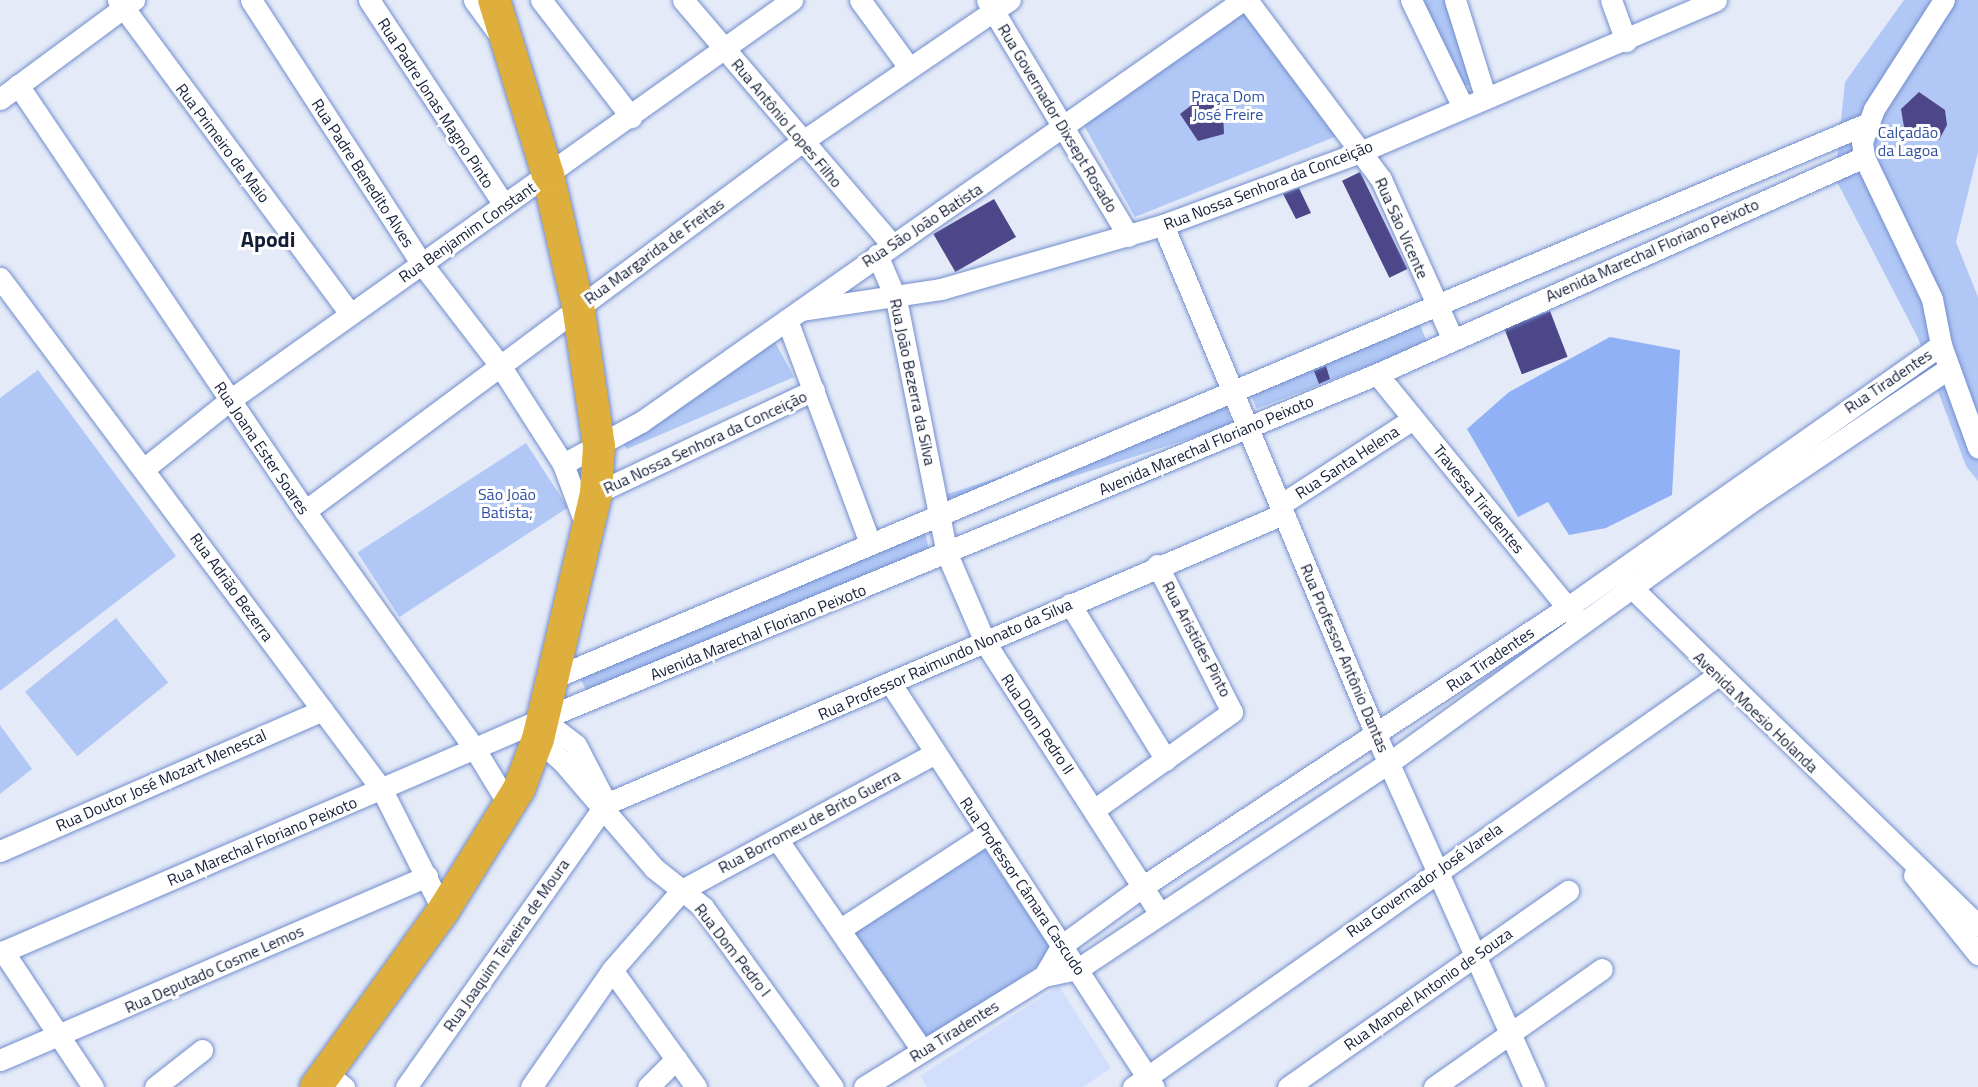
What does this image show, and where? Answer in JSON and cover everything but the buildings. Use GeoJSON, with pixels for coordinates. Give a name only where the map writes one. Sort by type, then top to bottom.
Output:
{"type":"FeatureCollection","features":[{"type":"Feature","properties":{"kind":"highway"},"geometry":{"type":"LineString","coordinates":[[332,1083],[370,1017],[443,911],[510,807],[551,679],[596,493],[599,446],[578,306],[548,175],[494,0]]}},
{"type":"Feature","properties":{"kind":"street","name":"Rua Padre Benedito Alves"},"geometry":{"type":"LineString","coordinates":[[251,0],[422,264],[501,367],[563,464],[586,529]]}},
{"type":"Feature","properties":{"kind":"street","name":"Rua Padre Jonas Magno Pinto"},"geometry":{"type":"LineString","coordinates":[[369,0],[504,205]]}},
{"type":"Feature","properties":{"kind":"street"},"geometry":{"type":"LineString","coordinates":[[474,0],[509,50]]}},
{"type":"Feature","properties":{"kind":"street"},"geometry":{"type":"LineString","coordinates":[[541,0],[632,117]]}},
{"type":"Feature","properties":{"kind":"street","name":"Rua Antônio Lopes Filho"},"geometry":{"type":"LineString","coordinates":[[683,0],[885,250]]}},
{"type":"Feature","properties":{"kind":"street","name":"Rua Benjamim Constant"},"geometry":{"type":"LineString","coordinates":[[145,468],[230,400],[632,117],[792,0]]}},
{"type":"Feature","properties":{"kind":"street"},"geometry":{"type":"LineString","coordinates":[[860,0],[908,66]]}},
{"type":"Feature","properties":{"kind":"street","name":"Rua São João Batista"},"geometry":{"type":"LineString","coordinates":[[563,464],[599,446],[794,315],[885,250],[1066,128],[1245,0]]}},
{"type":"Feature","properties":{"kind":"street","name":"Rua São Vicente"},"geometry":{"type":"LineString","coordinates":[[1245,0],[1381,179],[1452,338]]}},
{"type":"Feature","properties":{"kind":"street"},"geometry":{"type":"LineString","coordinates":[[1411,0],[1463,107]]}},
{"type":"Feature","properties":{"kind":"street"},"geometry":{"type":"LineString","coordinates":[[1455,0],[1485,96]]}},
{"type":"Feature","properties":{"kind":"street"},"geometry":{"type":"LineString","coordinates":[[1611,0],[1626,41]]}},
{"type":"Feature","properties":{"kind":"street","name":"Rua Nossa Senhora da Conceição"},"geometry":{"type":"LineString","coordinates":[[794,315],[896,299],[1163,225],[1360,152],[1485,96],[1626,41],[1716,0]]}},
{"type":"Feature","properties":{"kind":"street"},"geometry":{"type":"LineString","coordinates":[[1944,0],[1866,124],[1864,157],[1928,290],[1941,345],[1978,447]]}},
{"type":"Feature","properties":{"kind":"street"},"geometry":{"type":"LineString","coordinates":[[0,99],[125,3]]}},
{"type":"Feature","properties":{"kind":"street","name":"Rua Primeiro de Maio"},"geometry":{"type":"LineString","coordinates":[[125,3],[351,314]]}},
{"type":"Feature","properties":{"kind":"street","name":"Rua Margarida de Freitas"},"geometry":{"type":"LineString","coordinates":[[305,511],[800,143],[997,4]]}},
{"type":"Feature","properties":{"kind":"street","name":"Rua Governador Dixsept Rosado"},"geometry":{"type":"LineString","coordinates":[[997,4],[1128,236]]}},
{"type":"Feature","properties":{"kind":"street","name":"Rua Joana Ester Soares"},"geometry":{"type":"LineString","coordinates":[[18,85],[305,511],[476,751],[510,807]]}},
{"type":"Feature","properties":{"kind":"street","name":"Avenida Marechal Floriano Peixoto"},"geometry":{"type":"LineString","coordinates":[[551,679],[941,512],[1438,307],[1866,124]]}},
{"type":"Feature","properties":{"kind":"street","name":"Avenida Marechal Floriano Peixoto"},"geometry":{"type":"LineString","coordinates":[[535,729],[1249,426],[1377,374],[1452,338],[1864,157]]}},
{"type":"Feature","properties":{"kind":"street","name":"Rua Professor Antônio Dantas"},"geometry":{"type":"LineString","coordinates":[[1163,225],[1249,426],[1281,509],[1376,735],[1512,1030],[1534,1087]]}},
{"type":"Feature","properties":{"kind":"street","name":"Rua João Bezerra da Silva"},"geometry":{"type":"LineString","coordinates":[[885,250],[941,512],[947,554]]}},
{"type":"Feature","properties":{"kind":"street","name":"Rua Adrião Bezerra"},"geometry":{"type":"LineString","coordinates":[[0,278],[145,468],[382,790],[443,911]]}},
{"type":"Feature","properties":{"kind":"street"},"geometry":{"type":"LineString","coordinates":[[794,315],[814,390],[870,543]]}},
{"type":"Feature","properties":{"kind":"street","name":"Rua Tiradentes"},"geometry":{"type":"LineString","coordinates":[[1044,976],[1061,946],[1142,887],[1568,607],[1618,573],[1743,480],[1941,345]]}},
{"type":"Feature","properties":{"kind":"street","name":"Rua Tiradentes"},"geometry":{"type":"LineString","coordinates":[[864,1087],[1044,976],[1078,969],[1255,847],[1390,762],[1755,499],[1949,368]]}},
{"type":"Feature","properties":{"kind":"street","name":"Travessa Tiradentes"},"geometry":{"type":"LineString","coordinates":[[1377,374],[1581,625]]}},
{"type":"Feature","properties":{"kind":"street","name":"Rua Nossa Senhora da Conceição"},"geometry":{"type":"LineString","coordinates":[[596,493],[814,390]]}},
{"type":"Feature","properties":{"kind":"street","name":"Rua Santa Helena"},"geometry":{"type":"LineString","coordinates":[[1281,509],[1413,419]]}},
{"type":"Feature","properties":{"kind":"street"},"geometry":{"type":"LineString","coordinates":[[1743,480],[1755,499]]}},
{"type":"Feature","properties":{"kind":"street","name":"Rua Professor Raimundo Nonato da Silva"},"geometry":{"type":"LineString","coordinates":[[604,806],[986,644],[1281,509]]}},
{"type":"Feature","properties":{"kind":"street","name":"Rua Dom Pedro II"},"geometry":{"type":"LineString","coordinates":[[947,554],[986,644],[1095,809],[1159,912]]}},
{"type":"Feature","properties":{"kind":"street","name":"Rua Aristides Pinto"},"geometry":{"type":"LineString","coordinates":[[1157,566],[1230,700],[1231,714],[1166,760]]}},
{"type":"Feature","properties":{"kind":"street","name":"Avenida Moesio Holanda"},"geometry":{"type":"LineString","coordinates":[[1618,573],[1717,676],[1896,847]]}},
{"type":"Feature","properties":{"kind":"street"},"geometry":{"type":"LineString","coordinates":[[1070,604],[1166,760],[1095,809]]}},
{"type":"Feature","properties":{"kind":"street","name":"Rua Governador José Varela"},"geometry":{"type":"LineString","coordinates":[[1145,1084],[1437,870],[1717,676]]}},
{"type":"Feature","properties":{"kind":"street","name":"Rua Professor Câmara Cascudo"},"geometry":{"type":"LineString","coordinates":[[891,684],[987,834],[1078,969],[1145,1084]]}},
{"type":"Feature","properties":{"kind":"street","name":"Rua Doutor José Mozart Menescal"},"geometry":{"type":"LineString","coordinates":[[0,851],[321,710]]}},
{"type":"Feature","properties":{"kind":"street","name":"Rua Marechal Floriano Peixoto"},"geometry":{"type":"LineString","coordinates":[[1,952],[382,790],[535,729]]}},
{"type":"Feature","properties":{"kind":"street","name":"Rua Dom Pedro I"},"geometry":{"type":"LineString","coordinates":[[535,729],[576,745],[604,806],[618,826],[654,868],[682,890],[722,930],[833,1087]]}},
{"type":"Feature","properties":{"kind":"street","name":"Rua Borromeu de Brito Guerra"},"geometry":{"type":"LineString","coordinates":[[682,890],[935,753]]}},
{"type":"Feature","properties":{"kind":"street","name":"Rua Joaquim Teixeira de Moura"},"geometry":{"type":"LineString","coordinates":[[406,1087],[604,806]]}},
{"type":"Feature","properties":{"kind":"street"},"geometry":{"type":"LineString","coordinates":[[1238,825],[1255,847]]}},
{"type":"Feature","properties":{"kind":"street"},"geometry":{"type":"LineString","coordinates":[[842,928],[987,834]]}},
{"type":"Feature","properties":{"kind":"street"},"geometry":{"type":"LineString","coordinates":[[777,838],[842,928],[922,1050]]}},
{"type":"Feature","properties":{"kind":"street"},"geometry":{"type":"LineString","coordinates":[[1896,847],[1978,926]]}},
{"type":"Feature","properties":{"kind":"street"},"geometry":{"type":"LineString","coordinates":[[1896,847],[1978,954]]}},
{"type":"Feature","properties":{"kind":"street","name":"Rua Deputado Cosme Lemos"},"geometry":{"type":"LineString","coordinates":[[0,1060],[59,1037],[427,876]]}},
{"type":"Feature","properties":{"kind":"street"},"geometry":{"type":"LineString","coordinates":[[531,1087],[612,970],[682,890]]}},
{"type":"Feature","properties":{"kind":"street","name":"Rua Manoel Antonio de Souza"},"geometry":{"type":"LineString","coordinates":[[1288,1087],[1568,891]]}},
{"type":"Feature","properties":{"kind":"street"},"geometry":{"type":"LineString","coordinates":[[1,952],[93,1087]]}},
{"type":"Feature","properties":{"kind":"street"},"geometry":{"type":"LineString","coordinates":[[1434,1087],[1512,1030],[1602,969]]}},
{"type":"Feature","properties":{"kind":"street"},"geometry":{"type":"LineString","coordinates":[[612,970],[696,1087]]}},
{"type":"Feature","properties":{"kind":"street"},"geometry":{"type":"LineString","coordinates":[[155,1087],[202,1050]]}},
{"type":"Feature","properties":{"kind":"street"},"geometry":{"type":"LineString","coordinates":[[648,1087],[676,1059]]}},
{"type":"Feature","properties":{"kind":"shaded area"},"geometry":{"type":"Polygon","coordinates":[[[1610,337],[1680,350],[1672,495],[1606,528],[1569,535],[1548,502],[1518,517],[1467,429],[1509,392],[1610,337]]]}},
{"type":"Feature","properties":{"kind":"shaded area"},"geometry":{"type":"Polygon","coordinates":[[[1059,986],[1111,1068],[1083,1087],[927,1087],[920,1076],[1059,986]]]}},
{"type":"Feature","properties":{"kind":"green space"},"geometry":{"type":"Polygon","coordinates":[[[1417,0],[1447,0],[1475,78],[1469,85],[1461,86],[1417,0]]]}},
{"type":"Feature","properties":{"kind":"green space","name":"Calçadão da Lagoa"},"geometry":{"type":"Polygon","coordinates":[[[1904,0],[1978,0],[1978,152],[1956,242],[1978,297],[1978,481],[1966,466],[1918,338],[1835,178],[1845,82],[1904,0]]]}},
{"type":"Feature","properties":{"kind":"green space","name":"Praça Dom José Freire"},"geometry":{"type":"Polygon","coordinates":[[[1247,6],[1337,136],[1135,217],[1081,120],[1247,6]]]}},
{"type":"Feature","properties":{"kind":"green space"},"geometry":{"type":"Polygon","coordinates":[[[1418,319],[1427,343],[1256,409],[1247,385],[1418,319]]]}},
{"type":"Feature","properties":{"kind":"green space"},"geometry":{"type":"Polygon","coordinates":[[[775,342],[794,377],[627,449],[620,440],[775,342]]]}},
{"type":"Feature","properties":{"kind":"green space"},"geometry":{"type":"Polygon","coordinates":[[[38,370],[176,556],[0,691],[0,398],[38,370]]]}},
{"type":"Feature","properties":{"kind":"green space"},"geometry":{"type":"Polygon","coordinates":[[[1225,404],[1232,425],[945,518],[938,497],[1225,404]]]}},
{"type":"Feature","properties":{"kind":"green space","name":"São João Batista;"},"geometry":{"type":"Polygon","coordinates":[[[526,443],[568,508],[399,617],[357,552],[526,443]]]}},
{"type":"Feature","properties":{"kind":"green space"},"geometry":{"type":"Polygon","coordinates":[[[924,527],[930,555],[589,696],[579,676],[924,527]]]}},
{"type":"Feature","properties":{"kind":"green space"},"geometry":{"type":"Polygon","coordinates":[[[116,618],[168,683],[77,756],[25,692],[116,618]]]}},
{"type":"Feature","properties":{"kind":"green space"},"geometry":{"type":"Polygon","coordinates":[[[0,725],[32,769],[0,794],[0,725]]]}},
{"type":"Feature","properties":{"kind":"green space"},"geometry":{"type":"Polygon","coordinates":[[[978,840],[1055,954],[927,1041],[850,926],[978,840]]]}},
{"type":"Feature","properties":{"kind":"district","name":"Apodi"},"geometry":{"type":"Point","coordinates":[268,240]}}]}
